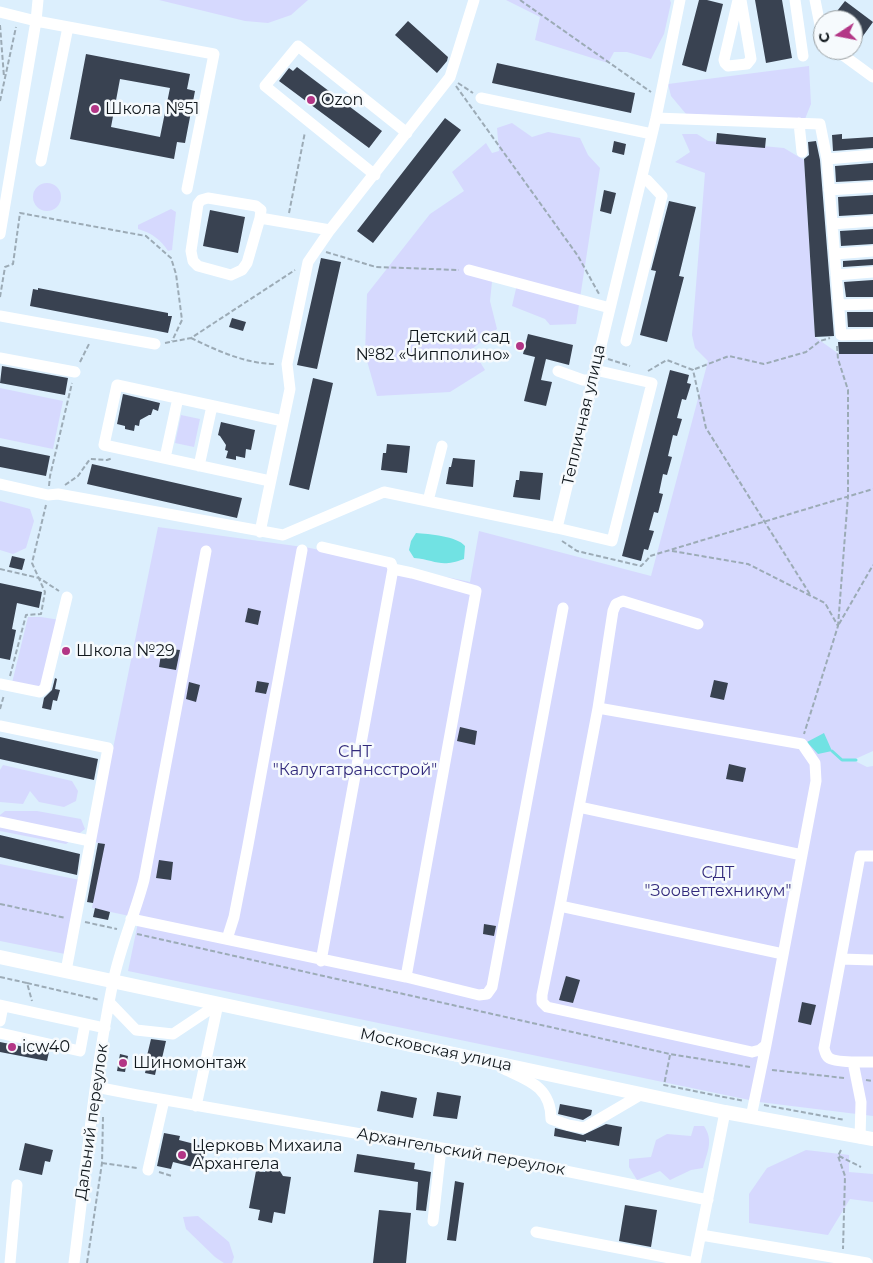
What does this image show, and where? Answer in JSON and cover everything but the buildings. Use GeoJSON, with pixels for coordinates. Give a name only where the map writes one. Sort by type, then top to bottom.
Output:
{"type":"FeatureCollection","features":[{"type":"Feature","properties":{"kind":"main road","name":"Московская улица"},"geometry":{"type":"LineString","coordinates":[[0,957],[725,1112],[867,1139]]}},
{"type":"Feature","properties":{"kind":"street"},"geometry":{"type":"LineString","coordinates":[[0,234],[38,0]]}},
{"type":"Feature","properties":{"kind":"street"},"geometry":{"type":"LineString","coordinates":[[260,532],[290,389],[287,364],[308,262],[330,230],[450,78],[474,0]]}},
{"type":"Feature","properties":{"kind":"street","name":"Тепличная улица"},"geometry":{"type":"LineString","coordinates":[[554,527],[594,375],[656,118],[680,0]]}},
{"type":"Feature","properties":{"kind":"street"},"geometry":{"type":"LineString","coordinates":[[739,0],[751,59],[747,64],[728,66],[724,60],[739,0]]}},
{"type":"Feature","properties":{"kind":"street"},"geometry":{"type":"LineString","coordinates":[[795,0],[803,56]]}},
{"type":"Feature","properties":{"kind":"street"},"geometry":{"type":"LineString","coordinates":[[0,12],[36,21],[214,54],[187,189]]}},
{"type":"Feature","properties":{"kind":"street"},"geometry":{"type":"LineString","coordinates":[[41,161],[68,27]]}},
{"type":"Feature","properties":{"kind":"street"},"geometry":{"type":"LineString","coordinates":[[375,175],[265,86],[298,46],[407,133]]}},
{"type":"Feature","properties":{"kind":"street"},"geometry":{"type":"LineString","coordinates":[[849,60],[873,78]]}},
{"type":"Feature","properties":{"kind":"street"},"geometry":{"type":"LineString","coordinates":[[481,98],[652,134]]}},
{"type":"Feature","properties":{"kind":"street"},"geometry":{"type":"LineString","coordinates":[[656,118],[820,124],[827,159],[839,305],[839,336],[873,334]]}},
{"type":"Feature","properties":{"kind":"street"},"geometry":{"type":"LineString","coordinates":[[799,123],[802,152]]}},
{"type":"Feature","properties":{"kind":"street"},"geometry":{"type":"LineString","coordinates":[[827,159],[873,155]]}},
{"type":"Feature","properties":{"kind":"street"},"geometry":{"type":"LineString","coordinates":[[626,340],[662,196],[647,180],[641,180]]}},
{"type":"Feature","properties":{"kind":"street"},"geometry":{"type":"LineString","coordinates":[[829,190],[873,186]]}},
{"type":"Feature","properties":{"kind":"street"},"geometry":{"type":"LineString","coordinates":[[208,198],[256,206],[261,210],[260,218],[247,263],[242,270],[231,274],[198,266],[193,261],[191,251],[198,204],[201,200],[208,198]]}},
{"type":"Feature","properties":{"kind":"street"},"geometry":{"type":"LineString","coordinates":[[260,218],[330,230]]}},
{"type":"Feature","properties":{"kind":"street"},"geometry":{"type":"LineString","coordinates":[[832,224],[873,221]]}},
{"type":"Feature","properties":{"kind":"street"},"geometry":{"type":"LineString","coordinates":[[834,254],[873,251]]}},
{"type":"Feature","properties":{"kind":"street"},"geometry":{"type":"LineString","coordinates":[[469,270],[610,308]]}},
{"type":"Feature","properties":{"kind":"street"},"geometry":{"type":"LineString","coordinates":[[836,275],[873,272]]}},
{"type":"Feature","properties":{"kind":"street"},"geometry":{"type":"LineString","coordinates":[[839,305],[873,304]]}},
{"type":"Feature","properties":{"kind":"street"},"geometry":{"type":"LineString","coordinates":[[0,316],[155,344]]}},
{"type":"Feature","properties":{"kind":"street"},"geometry":{"type":"LineString","coordinates":[[0,358],[75,372]]}},
{"type":"Feature","properties":{"kind":"street"},"geometry":{"type":"LineString","coordinates":[[0,484],[283,535],[384,492],[554,527],[612,541],[652,384],[634,379],[594,375],[583,380],[558,370]]}},
{"type":"Feature","properties":{"kind":"street"},"geometry":{"type":"LineString","coordinates":[[270,481],[104,445],[117,385],[283,421]]}},
{"type":"Feature","properties":{"kind":"street"},"geometry":{"type":"LineString","coordinates":[[165,458],[178,398]]}},
{"type":"Feature","properties":{"kind":"street"},"geometry":{"type":"LineString","coordinates":[[199,466],[212,406]]}},
{"type":"Feature","properties":{"kind":"street"},"geometry":{"type":"LineString","coordinates":[[428,501],[442,446]]}},
{"type":"Feature","properties":{"kind":"street"},"geometry":{"type":"LineString","coordinates":[[322,547],[391,563],[393,569],[322,960]]}},
{"type":"Feature","properties":{"kind":"street"},"geometry":{"type":"LineString","coordinates":[[227,939],[234,917],[243,872],[302,550]]}},
{"type":"Feature","properties":{"kind":"street","name":"Дальний переулок"},"geometry":{"type":"LineString","coordinates":[[74,1263],[96,1087],[113,981],[144,880],[206,551]]}},
{"type":"Feature","properties":{"kind":"street"},"geometry":{"type":"LineString","coordinates":[[393,569],[412,572],[476,592],[406,977]]}},
{"type":"Feature","properties":{"kind":"street"},"geometry":{"type":"LineString","coordinates":[[4,685],[40,692],[45,688],[67,597]]}},
{"type":"Feature","properties":{"kind":"street"},"geometry":{"type":"LineString","coordinates":[[698,624],[623,601],[616,604],[613,611],[598,708],[542,1002],[547,1007],[752,1052],[760,1050],[766,1045]]}},
{"type":"Feature","properties":{"kind":"street"},"geometry":{"type":"LineString","coordinates":[[131,919],[479,994],[487,994],[492,987],[563,608]]}},
{"type":"Feature","properties":{"kind":"street"},"geometry":{"type":"LineString","coordinates":[[598,708],[802,744],[815,763],[816,781],[751,1117]]}},
{"type":"Feature","properties":{"kind":"street"},"geometry":{"type":"LineString","coordinates":[[0,726],[108,748],[66,971]]}},
{"type":"Feature","properties":{"kind":"street"},"geometry":{"type":"LineString","coordinates":[[579,807],[802,855]]}},
{"type":"Feature","properties":{"kind":"street"},"geometry":{"type":"LineString","coordinates":[[0,822],[90,841]]}},
{"type":"Feature","properties":{"kind":"street"},"geometry":{"type":"LineString","coordinates":[[873,856],[860,856],[824,1048],[830,1058],[853,1062],[873,1062]]}},
{"type":"Feature","properties":{"kind":"street"},"geometry":{"type":"LineString","coordinates":[[560,906],[783,954]]}},
{"type":"Feature","properties":{"kind":"street"},"geometry":{"type":"LineString","coordinates":[[841,959],[873,960]]}},
{"type":"Feature","properties":{"kind":"street"},"geometry":{"type":"LineString","coordinates":[[110,1003],[136,1030],[173,1034],[218,1004]]}},
{"type":"Feature","properties":{"kind":"street"},"geometry":{"type":"LineString","coordinates":[[196,1106],[218,1004]]}},
{"type":"Feature","properties":{"kind":"street"},"geometry":{"type":"LineString","coordinates":[[0,1020],[2,1005],[106,1028]]}},
{"type":"Feature","properties":{"kind":"street"},"geometry":{"type":"LineString","coordinates":[[0,1034],[80,1051],[85,1024]]}},
{"type":"Feature","properties":{"kind":"street"},"geometry":{"type":"LineString","coordinates":[[489,1062],[536,1084],[544,1092],[551,1109],[551,1119],[568,1125],[584,1128],[642,1094]]}},
{"type":"Feature","properties":{"kind":"street"},"geometry":{"type":"LineString","coordinates":[[853,1062],[867,1139]]}},
{"type":"Feature","properties":{"kind":"street","name":"Архангельский переулок"},"geometry":{"type":"LineString","coordinates":[[96,1087],[516,1161],[708,1200]]}},
{"type":"Feature","properties":{"kind":"street"},"geometry":{"type":"LineString","coordinates":[[148,1170],[164,1100]]}},
{"type":"Feature","properties":{"kind":"street"},"geometry":{"type":"LineString","coordinates":[[536,1232],[695,1263],[725,1112]]}},
{"type":"Feature","properties":{"kind":"street"},"geometry":{"type":"LineString","coordinates":[[433,1222],[441,1148]]}},
{"type":"Feature","properties":{"kind":"street"},"geometry":{"type":"LineString","coordinates":[[10,1263],[17,1185]]}},
{"type":"Feature","properties":{"kind":"street"},"geometry":{"type":"LineString","coordinates":[[701,1235],[867,1263]]}},
{"type":"Feature","properties":{"kind":"path"},"geometry":{"type":"LineString","coordinates":[[520,0],[660,99]]}},
{"type":"Feature","properties":{"kind":"path"},"geometry":{"type":"LineString","coordinates":[[0,101],[18,16]]}},
{"type":"Feature","properties":{"kind":"path"},"geometry":{"type":"LineString","coordinates":[[0,25],[4,82]]}},
{"type":"Feature","properties":{"kind":"path"},"geometry":{"type":"LineString","coordinates":[[450,78],[481,98]]}},
{"type":"Feature","properties":{"kind":"path"},"geometry":{"type":"LineString","coordinates":[[450,78],[578,256],[599,294],[610,308]]}},
{"type":"Feature","properties":{"kind":"path"},"geometry":{"type":"LineString","coordinates":[[287,223],[307,120]]}},
{"type":"Feature","properties":{"kind":"path"},"geometry":{"type":"LineString","coordinates":[[0,297],[5,267],[13,264],[20,213],[146,236],[171,258],[176,274],[182,320],[172,341]]}},
{"type":"Feature","properties":{"kind":"path"},"geometry":{"type":"LineString","coordinates":[[317,250],[376,267],[469,270]]}},
{"type":"Feature","properties":{"kind":"path"},"geometry":{"type":"LineString","coordinates":[[155,344],[191,338],[308,262]]}},
{"type":"Feature","properties":{"kind":"path"},"geometry":{"type":"LineString","coordinates":[[0,709],[4,685],[26,614],[41,614],[45,592],[32,563],[53,494],[50,476],[75,372],[95,333]]}},
{"type":"Feature","properties":{"kind":"path"},"geometry":{"type":"LineString","coordinates":[[634,379],[667,360],[694,370],[729,356],[764,364],[806,352],[820,341],[839,336],[838,359],[848,390],[848,496],[838,626],[802,744]]}},
{"type":"Feature","properties":{"kind":"path"},"geometry":{"type":"LineString","coordinates":[[191,338],[218,351],[250,361],[266,364],[287,364]]}},
{"type":"Feature","properties":{"kind":"path"},"geometry":{"type":"LineString","coordinates":[[598,357],[632,366]]}},
{"type":"Feature","properties":{"kind":"path"},"geometry":{"type":"LineString","coordinates":[[694,370],[706,428],[811,596]]}},
{"type":"Feature","properties":{"kind":"path"},"geometry":{"type":"LineString","coordinates":[[53,494],[78,476],[90,459],[107,460],[128,450]]}},
{"type":"Feature","properties":{"kind":"path"},"geometry":{"type":"LineString","coordinates":[[554,527],[559,539],[577,551],[641,566],[650,556],[873,489]]}},
{"type":"Feature","properties":{"kind":"path"},"geometry":{"type":"LineString","coordinates":[[670,551],[748,564],[825,603],[838,626]]}},
{"type":"Feature","properties":{"kind":"path"},"geometry":{"type":"LineString","coordinates":[[838,626],[873,565]]}},
{"type":"Feature","properties":{"kind":"path"},"geometry":{"type":"LineString","coordinates":[[0,569],[39,578],[67,597]]}},
{"type":"Feature","properties":{"kind":"path"},"geometry":{"type":"LineString","coordinates":[[0,904],[670,1054],[761,1069],[873,1081]]}},
{"type":"Feature","properties":{"kind":"path"},"geometry":{"type":"LineString","coordinates":[[0,977],[110,1003]]}},
{"type":"Feature","properties":{"kind":"path"},"geometry":{"type":"LineString","coordinates":[[26,983],[35,1012]]}},
{"type":"Feature","properties":{"kind":"path"},"geometry":{"type":"LineString","coordinates":[[670,1054],[664,1085],[845,1120]]}},
{"type":"Feature","properties":{"kind":"path"},"geometry":{"type":"LineString","coordinates":[[87,1263],[102,1162],[104,1117]]}},
{"type":"Feature","properties":{"kind":"path"},"geometry":{"type":"LineString","coordinates":[[841,1150],[838,1156],[844,1176],[843,1260]]}},
{"type":"Feature","properties":{"kind":"path"},"geometry":{"type":"LineString","coordinates":[[838,1156],[862,1167]]}},
{"type":"Feature","properties":{"kind":"green space"},"geometry":{"type":"Polygon","coordinates":[[[159,0],[308,0],[291,15],[268,23],[245,21],[159,0]]]}},
{"type":"Feature","properties":{"kind":"green space"},"geometry":{"type":"Polygon","coordinates":[[[506,0],[670,0],[671,3],[664,34],[651,59],[627,52],[614,52],[608,63],[535,40],[540,17],[506,0]]]}},
{"type":"Feature","properties":{"kind":"green space"},"geometry":{"type":"Polygon","coordinates":[[[809,66],[811,104],[805,119],[686,114],[671,96],[668,84],[809,66]]]}},
{"type":"Feature","properties":{"kind":"green space"},"geometry":{"type":"Polygon","coordinates":[[[512,123],[532,137],[548,132],[580,138],[588,155],[600,168],[576,324],[550,325],[545,319],[512,306],[518,280],[493,272],[490,301],[497,329],[472,349],[485,370],[450,392],[377,396],[365,354],[367,294],[430,214],[464,191],[452,172],[486,143],[492,153],[499,151],[497,128],[512,123]]]}},
{"type":"Feature","properties":{"kind":"green space"},"geometry":{"type":"Polygon","coordinates":[[[682,134],[697,134],[708,141],[784,148],[804,160],[815,337],[839,354],[873,354],[873,751],[853,760],[867,767],[873,766],[873,1116],[759,1102],[128,971],[139,918],[92,908],[104,844],[94,842],[158,527],[310,548],[470,582],[479,531],[651,576],[708,361],[695,348],[692,335],[705,173],[675,162],[690,152],[682,134]]]}},
{"type":"Feature","properties":{"kind":"green space"},"geometry":{"type":"Polygon","coordinates":[[[47,183],[57,187],[61,197],[57,207],[47,211],[37,207],[33,197],[37,187],[47,183]]]}},
{"type":"Feature","properties":{"kind":"green space"},"geometry":{"type":"Polygon","coordinates":[[[171,209],[176,212],[172,250],[168,251],[156,237],[138,229],[138,225],[171,209]]]}},
{"type":"Feature","properties":{"kind":"green space"},"geometry":{"type":"Polygon","coordinates":[[[0,388],[63,401],[53,449],[0,438],[0,388]]]}},
{"type":"Feature","properties":{"kind":"green space"},"geometry":{"type":"Polygon","coordinates":[[[181,415],[200,419],[194,447],[175,443],[181,415]]]}},
{"type":"Feature","properties":{"kind":"green space"},"geometry":{"type":"Polygon","coordinates":[[[0,501],[30,509],[34,521],[26,548],[13,554],[0,550],[0,501]]]}},
{"type":"Feature","properties":{"kind":"green space"},"geometry":{"type":"Polygon","coordinates":[[[28,617],[60,620],[43,687],[12,683],[28,617]]]}},
{"type":"Feature","properties":{"kind":"green space"},"geometry":{"type":"Polygon","coordinates":[[[3,765],[72,781],[78,791],[76,801],[64,807],[39,802],[30,791],[23,804],[0,802],[0,770],[3,765]]]}},
{"type":"Feature","properties":{"kind":"green space"},"geometry":{"type":"Polygon","coordinates":[[[5,811],[37,811],[81,819],[85,829],[66,844],[0,831],[0,815],[5,811]]]}},
{"type":"Feature","properties":{"kind":"green space"},"geometry":{"type":"Polygon","coordinates":[[[0,864],[80,880],[65,954],[0,941],[0,864]]]}},
{"type":"Feature","properties":{"kind":"green space"},"geometry":{"type":"Polygon","coordinates":[[[694,1126],[704,1126],[709,1137],[709,1147],[703,1168],[691,1170],[670,1180],[660,1171],[637,1180],[629,1167],[629,1159],[651,1157],[656,1140],[667,1134],[691,1136],[694,1126]]]}},
{"type":"Feature","properties":{"kind":"green space"},"geometry":{"type":"Polygon","coordinates":[[[806,1150],[849,1155],[849,1172],[873,1174],[873,1202],[850,1199],[828,1235],[749,1223],[749,1194],[767,1168],[806,1150]]]}},
{"type":"Feature","properties":{"kind":"green space"},"geometry":{"type":"Polygon","coordinates":[[[198,1216],[229,1242],[234,1257],[232,1263],[224,1263],[215,1257],[186,1229],[183,1217],[198,1216]]]}},
{"type":"Feature","properties":{"kind":"shaded area"},"geometry":{"type":"Polygon","coordinates":[[[416,533],[442,536],[456,540],[465,546],[464,559],[443,563],[414,558],[409,550],[411,541],[416,533]]]}},
{"type":"Feature","properties":{"kind":"shaded area"},"geometry":{"type":"Polygon","coordinates":[[[824,733],[832,751],[818,754],[807,742],[824,733]]]}},
{"type":"Feature","properties":{"kind":"waterway"},"geometry":{"type":"LineString","coordinates":[[832,751],[842,760],[856,760]]}},
{"type":"Feature","properties":{"kind":"place","name":"Ozon"},"geometry":{"type":"Point","coordinates":[311,100]}},
{"type":"Feature","properties":{"kind":"place","name":"Школа №51"},"geometry":{"type":"Point","coordinates":[95,109]}},
{"type":"Feature","properties":{"kind":"place","name":"Детский сад №82 «Чипполино»"},"geometry":{"type":"Point","coordinates":[520,346]}},
{"type":"Feature","properties":{"kind":"place","name":"Школа №29"},"geometry":{"type":"Point","coordinates":[66,651]}},
{"type":"Feature","properties":{"kind":"place","name":"icw40"},"geometry":{"type":"Point","coordinates":[12,1047]}},
{"type":"Feature","properties":{"kind":"place","name":"Шиномонтаж"},"geometry":{"type":"Point","coordinates":[123,1063]}},
{"type":"Feature","properties":{"kind":"place","name":"Церковь Михаила Архангела"},"geometry":{"type":"Point","coordinates":[182,1155]}},
{"type":"Feature","properties":{"kind":"park label","name":"СНТ \"Калугатрансстрой\""},"geometry":{"type":"Point","coordinates":[355,761]}},
{"type":"Feature","properties":{"kind":"park label","name":"СДТ \"Зооветтехникум\""},"geometry":{"type":"Point","coordinates":[718,882]}}]}
